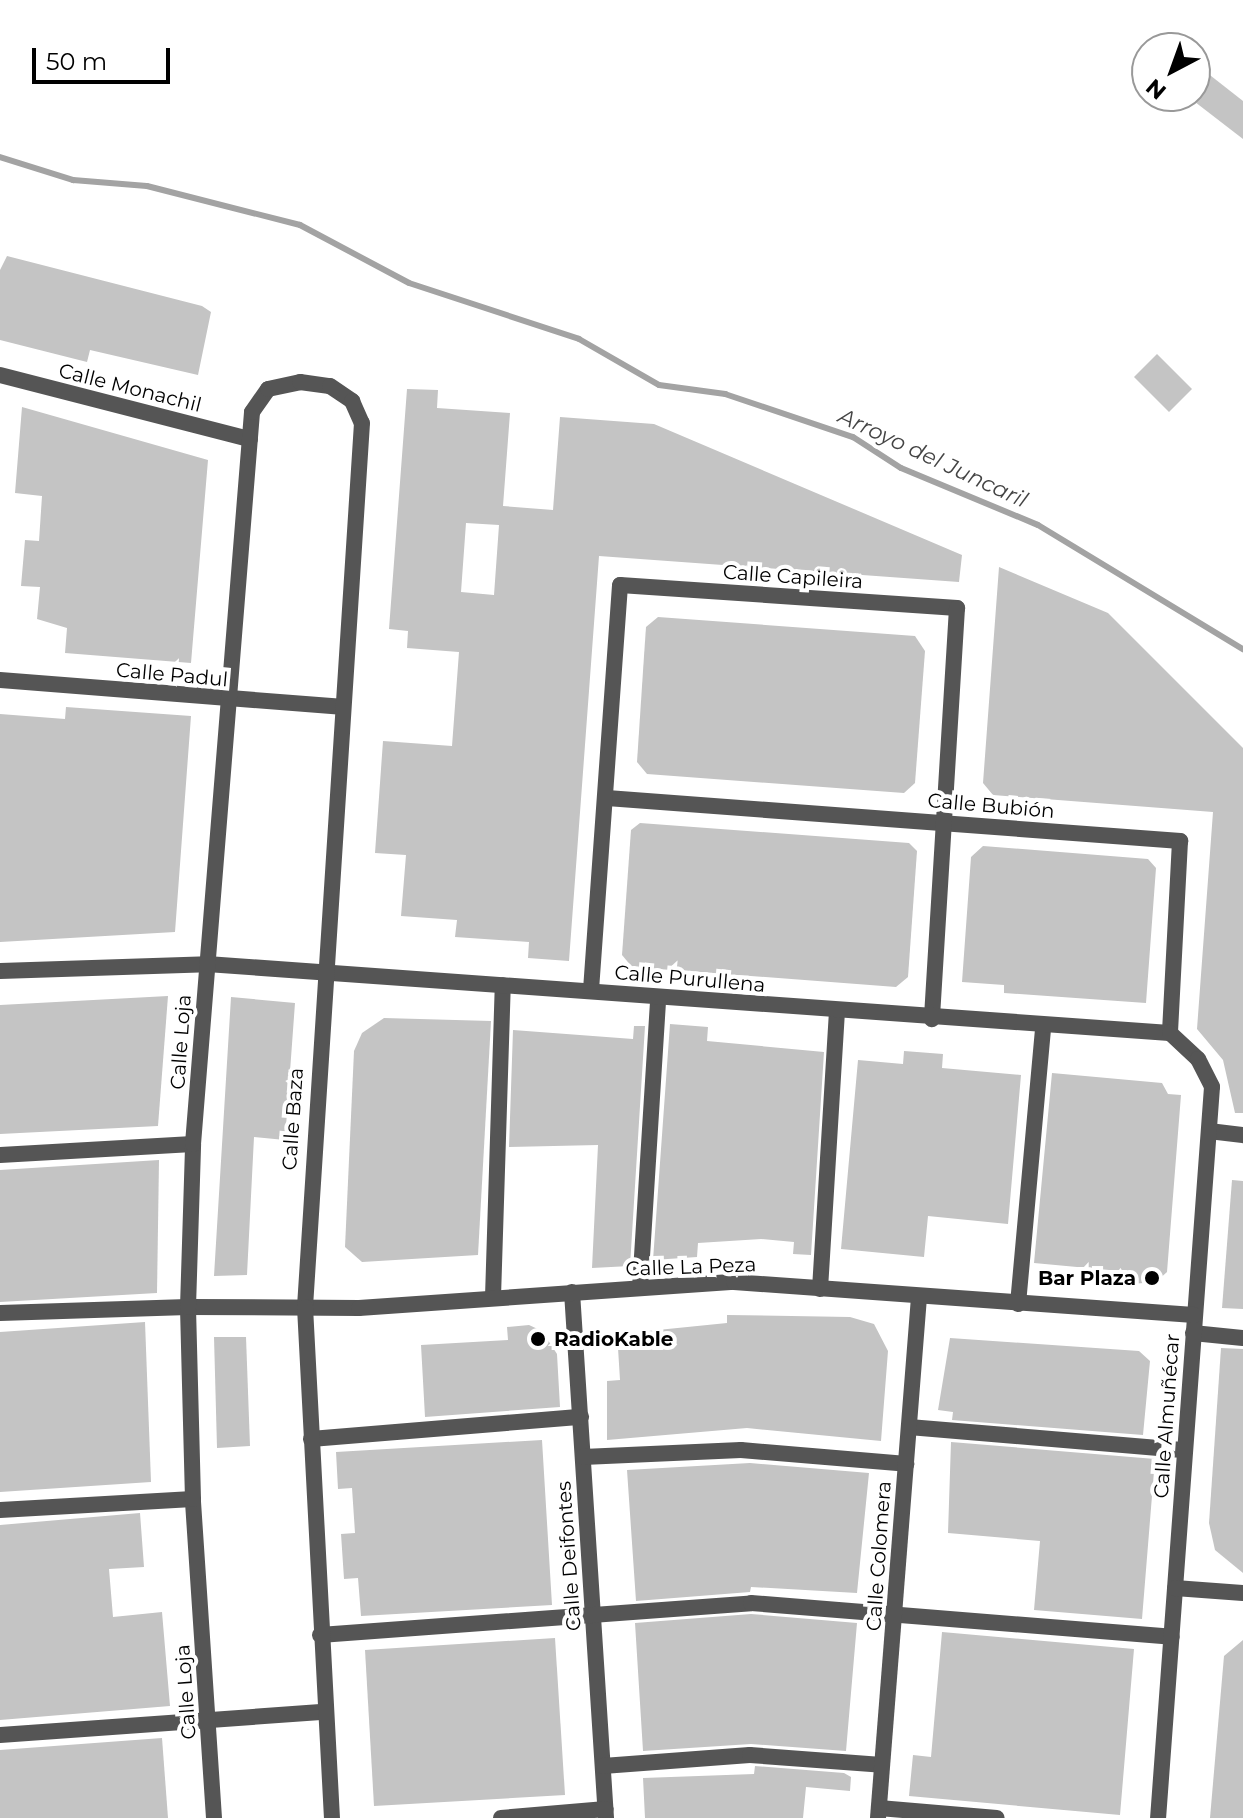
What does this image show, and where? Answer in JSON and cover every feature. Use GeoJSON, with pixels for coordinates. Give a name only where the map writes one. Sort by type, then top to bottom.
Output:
{"type":"FeatureCollection","features":[{"type":"Feature","properties":{"kind":"street","name":"Calle Monachil"},"geometry":{"type":"LineString","coordinates":[[0,375],[250,439]]}},
{"type":"Feature","properties":{"kind":"street","name":"Calle Loja"},"geometry":{"type":"LineString","coordinates":[[214,1818],[193,1499],[188,1307],[193,1144],[252,412],[268,389],[300,382],[330,386],[352,401],[362,423]]}},
{"type":"Feature","properties":{"kind":"street","name":"Calle Baza"},"geometry":{"type":"LineString","coordinates":[[332,1818],[305,1307],[323,973],[362,423]]}},
{"type":"Feature","properties":{"kind":"street","name":"Calle Capileira"},"geometry":{"type":"LineString","coordinates":[[591,990],[620,585],[926,605],[957,608],[932,1019]]}},
{"type":"Feature","properties":{"kind":"street","name":"Calle Padul"},"geometry":{"type":"LineString","coordinates":[[0,680],[341,707]]}},
{"type":"Feature","properties":{"kind":"street","name":"Calle Bubión"},"geometry":{"type":"LineString","coordinates":[[607,798],[1180,841],[1170,1033]]}},
{"type":"Feature","properties":{"kind":"street","name":"Calle Purullena"},"geometry":{"type":"LineString","coordinates":[[0,971],[207,964],[591,990],[658,998],[1043,1027],[1170,1033]]}},
{"type":"Feature","properties":{"kind":"street"},"geometry":{"type":"LineString","coordinates":[[493,1297],[503,985]]}},
{"type":"Feature","properties":{"kind":"street"},"geometry":{"type":"LineString","coordinates":[[640,1288],[658,998]]}},
{"type":"Feature","properties":{"kind":"street"},"geometry":{"type":"LineString","coordinates":[[820,1289],[837,1011]]}},
{"type":"Feature","properties":{"kind":"street"},"geometry":{"type":"LineString","coordinates":[[1018,1304],[1043,1027]]}},
{"type":"Feature","properties":{"kind":"street","name":"Calle Almuñécar"},"geometry":{"type":"LineString","coordinates":[[1158,1818],[1212,1087],[1198,1059],[1170,1033]]}},
{"type":"Feature","properties":{"kind":"street"},"geometry":{"type":"LineString","coordinates":[[1209,1131],[1243,1135]]}},
{"type":"Feature","properties":{"kind":"street"},"geometry":{"type":"LineString","coordinates":[[0,1155],[193,1144]]}},
{"type":"Feature","properties":{"kind":"street","name":"Calle La Peza"},"geometry":{"type":"LineString","coordinates":[[0,1313],[305,1307],[734,1282],[1194,1315]]}},
{"type":"Feature","properties":{"kind":"street","name":"Calle Deifontes"},"geometry":{"type":"LineString","coordinates":[[572,1292],[606,1814]]}},
{"type":"Feature","properties":{"kind":"street","name":"Calle Colomera"},"geometry":{"type":"LineString","coordinates":[[878,1813],[919,1297]]}},
{"type":"Feature","properties":{"kind":"street"},"geometry":{"type":"LineString","coordinates":[[1193,1333],[1243,1338]]}},
{"type":"Feature","properties":{"kind":"street"},"geometry":{"type":"LineString","coordinates":[[311,1439],[581,1417]]}},
{"type":"Feature","properties":{"kind":"street"},"geometry":{"type":"LineString","coordinates":[[909,1427],[1185,1450]]}},
{"type":"Feature","properties":{"kind":"street"},"geometry":{"type":"LineString","coordinates":[[583,1457],[741,1450],[906,1464]]}},
{"type":"Feature","properties":{"kind":"street"},"geometry":{"type":"LineString","coordinates":[[0,1510],[193,1499]]}},
{"type":"Feature","properties":{"kind":"street"},"geometry":{"type":"LineString","coordinates":[[1175,1588],[1243,1593]]}},
{"type":"Feature","properties":{"kind":"street"},"geometry":{"type":"LineString","coordinates":[[320,1635],[751,1603],[1172,1637]]}},
{"type":"Feature","properties":{"kind":"street"},"geometry":{"type":"LineString","coordinates":[[0,1735],[208,1724],[324,1712]]}},
{"type":"Feature","properties":{"kind":"street"},"geometry":{"type":"LineString","coordinates":[[603,1766],[750,1755],[882,1765]]}},
{"type":"Feature","properties":{"kind":"street"},"geometry":{"type":"LineString","coordinates":[[878,1813],[997,1818]]}},
{"type":"Feature","properties":{"kind":"street"},"geometry":{"type":"LineString","coordinates":[[501,1818],[606,1814]]}},
{"type":"Feature","properties":{"kind":"building"},"geometry":{"type":"Polygon","coordinates":[[[1211,76],[1243,101],[1243,139],[1208,112],[1211,112],[1211,76]]]}},
{"type":"Feature","properties":{"kind":"building"},"geometry":{"type":"Polygon","coordinates":[[[7,256],[202,306],[211,312],[198,375],[90,350],[87,362],[0,340],[0,270],[7,256]]]}},
{"type":"Feature","properties":{"kind":"building"},"geometry":{"type":"Polygon","coordinates":[[[1157,354],[1192,389],[1169,412],[1134,377],[1157,354]]]}},
{"type":"Feature","properties":{"kind":"building"},"geometry":{"type":"Polygon","coordinates":[[[407,389],[438,390],[437,408],[510,413],[503,506],[553,510],[560,417],[654,424],[962,555],[959,582],[599,556],[569,961],[528,958],[529,942],[455,937],[457,920],[401,916],[406,855],[375,853],[383,741],[452,746],[459,652],[407,648],[408,631],[389,629],[407,389]],[[466,523],[461,592],[494,595],[499,525],[466,523]]]}},
{"type":"Feature","properties":{"kind":"building"},"geometry":{"type":"Polygon","coordinates":[[[22,407],[208,460],[191,663],[65,653],[67,628],[37,619],[40,587],[21,586],[25,540],[39,541],[42,496],[15,493],[22,407]]]}},
{"type":"Feature","properties":{"kind":"building"},"geometry":{"type":"Polygon","coordinates":[[[999,567],[1108,613],[1243,748],[1243,1113],[1235,1113],[1223,1060],[1197,1029],[1213,812],[993,795],[983,783],[999,567]]]}},
{"type":"Feature","properties":{"kind":"building"},"geometry":{"type":"Polygon","coordinates":[[[658,617],[915,636],[925,651],[915,783],[904,793],[647,774],[637,762],[646,627],[658,617]]]}},
{"type":"Feature","properties":{"kind":"building"},"geometry":{"type":"Polygon","coordinates":[[[66,707],[191,716],[175,932],[0,942],[0,714],[65,719],[66,707]]]}},
{"type":"Feature","properties":{"kind":"building"},"geometry":{"type":"Polygon","coordinates":[[[640,823],[909,843],[917,851],[908,977],[896,987],[632,967],[622,955],[631,830],[640,823]]]}},
{"type":"Feature","properties":{"kind":"building"},"geometry":{"type":"Polygon","coordinates":[[[983,846],[1148,859],[1156,868],[1146,1003],[1004,993],[1004,985],[962,982],[971,857],[983,846]]]}},
{"type":"Feature","properties":{"kind":"building"},"geometry":{"type":"Polygon","coordinates":[[[168,996],[158,1126],[0,1134],[0,1005],[168,996]]]}},
{"type":"Feature","properties":{"kind":"building"},"geometry":{"type":"Polygon","coordinates":[[[231,997],[295,1003],[285,1140],[254,1137],[247,1275],[214,1276],[231,997]]]}},
{"type":"Feature","properties":{"kind":"building"},"geometry":{"type":"Polygon","coordinates":[[[384,1018],[491,1021],[478,1255],[362,1262],[345,1247],[354,1051],[362,1033],[384,1018]]]}},
{"type":"Feature","properties":{"kind":"building"},"geometry":{"type":"Polygon","coordinates":[[[670,1024],[708,1027],[707,1041],[824,1052],[811,1255],[793,1254],[794,1242],[761,1239],[698,1243],[697,1257],[653,1260],[670,1024]]]}},
{"type":"Feature","properties":{"kind":"building"},"geometry":{"type":"Polygon","coordinates":[[[634,1026],[645,1026],[630,1266],[592,1268],[598,1145],[509,1147],[513,1030],[633,1039],[634,1026]]]}},
{"type":"Feature","properties":{"kind":"building"},"geometry":{"type":"Polygon","coordinates":[[[904,1051],[943,1054],[942,1068],[1021,1075],[1008,1224],[928,1216],[924,1257],[841,1249],[858,1060],[903,1064],[904,1051]]]}},
{"type":"Feature","properties":{"kind":"building"},"geometry":{"type":"Polygon","coordinates":[[[1052,1073],[1162,1083],[1168,1094],[1181,1095],[1167,1272],[1156,1282],[1119,1285],[1120,1271],[1034,1263],[1052,1073]]]}},
{"type":"Feature","properties":{"kind":"building"},"geometry":{"type":"Polygon","coordinates":[[[159,1160],[157,1293],[0,1302],[0,1170],[159,1160]]]}},
{"type":"Feature","properties":{"kind":"building"},"geometry":{"type":"Polygon","coordinates":[[[1232,1180],[1243,1181],[1243,1309],[1222,1308],[1232,1180]]]}},
{"type":"Feature","properties":{"kind":"building"},"geometry":{"type":"Polygon","coordinates":[[[727,1315],[850,1317],[874,1324],[888,1351],[881,1441],[747,1428],[607,1440],[607,1381],[620,1380],[618,1348],[628,1333],[727,1323],[727,1315]]]}},
{"type":"Feature","properties":{"kind":"building"},"geometry":{"type":"Polygon","coordinates":[[[145,1322],[151,1482],[0,1492],[0,1332],[145,1322]]]}},
{"type":"Feature","properties":{"kind":"building"},"geometry":{"type":"Polygon","coordinates":[[[529,1325],[542,1331],[557,1354],[560,1407],[425,1417],[421,1345],[508,1340],[507,1327],[529,1325]]]}},
{"type":"Feature","properties":{"kind":"building"},"geometry":{"type":"Polygon","coordinates":[[[214,1337],[246,1337],[250,1446],[217,1448],[214,1337]]]}},
{"type":"Feature","properties":{"kind":"building"},"geometry":{"type":"Polygon","coordinates":[[[950,1338],[1139,1351],[1150,1361],[1143,1435],[952,1420],[953,1412],[938,1410],[950,1338]]]}},
{"type":"Feature","properties":{"kind":"building"},"geometry":{"type":"Polygon","coordinates":[[[1221,1348],[1243,1349],[1243,1573],[1215,1550],[1209,1523],[1221,1348]]]}},
{"type":"Feature","properties":{"kind":"building"},"geometry":{"type":"Polygon","coordinates":[[[542,1440],[552,1605],[361,1616],[358,1578],[344,1579],[341,1534],[355,1533],[352,1488],[338,1489],[336,1452],[542,1440]]]}},
{"type":"Feature","properties":{"kind":"building"},"geometry":{"type":"Polygon","coordinates":[[[951,1442],[1155,1459],[1142,1619],[1034,1610],[1040,1541],[948,1533],[951,1442]]]}},
{"type":"Feature","properties":{"kind":"building"},"geometry":{"type":"Polygon","coordinates":[[[750,1463],[869,1473],[857,1593],[751,1587],[750,1592],[636,1601],[627,1470],[750,1463]]]}},
{"type":"Feature","properties":{"kind":"building"},"geometry":{"type":"Polygon","coordinates":[[[140,1513],[144,1567],[109,1569],[113,1617],[162,1612],[170,1706],[0,1720],[0,1525],[140,1513]]]}},
{"type":"Feature","properties":{"kind":"building"},"geometry":{"type":"Polygon","coordinates":[[[751,1614],[857,1623],[846,1751],[751,1744],[643,1751],[635,1623],[751,1614]]]}},
{"type":"Feature","properties":{"kind":"building"},"geometry":{"type":"Polygon","coordinates":[[[942,1632],[1134,1649],[1120,1815],[909,1796],[913,1755],[931,1757],[942,1632]]]}},
{"type":"Feature","properties":{"kind":"building"},"geometry":{"type":"Polygon","coordinates":[[[555,1638],[565,1795],[374,1806],[365,1650],[555,1638]]]}},
{"type":"Feature","properties":{"kind":"building"},"geometry":{"type":"Polygon","coordinates":[[[1243,1640],[1243,1818],[1210,1818],[1224,1656],[1243,1640]]]}},
{"type":"Feature","properties":{"kind":"building"},"geometry":{"type":"Polygon","coordinates":[[[162,1738],[168,1818],[0,1818],[0,1750],[162,1738]]]}},
{"type":"Feature","properties":{"kind":"building"},"geometry":{"type":"Polygon","coordinates":[[[755,1766],[844,1773],[851,1777],[850,1791],[806,1787],[803,1818],[645,1818],[643,1778],[754,1774],[755,1766]]]}},
{"type":"Feature","properties":{"kind":"waterway","name":"Arroyo del Juncaril"},"geometry":{"type":"LineString","coordinates":[[0,157],[73,180],[147,186],[300,225],[409,283],[579,339],[659,385],[725,394],[853,437],[901,468],[1038,525],[1243,649]]}},
{"type":"Feature","properties":{"kind":"place","name":"Bar Plaza"},"geometry":{"type":"Point","coordinates":[1152,1278]}},
{"type":"Feature","properties":{"kind":"place","name":"RadioKable"},"geometry":{"type":"Point","coordinates":[538,1339]}}]}
